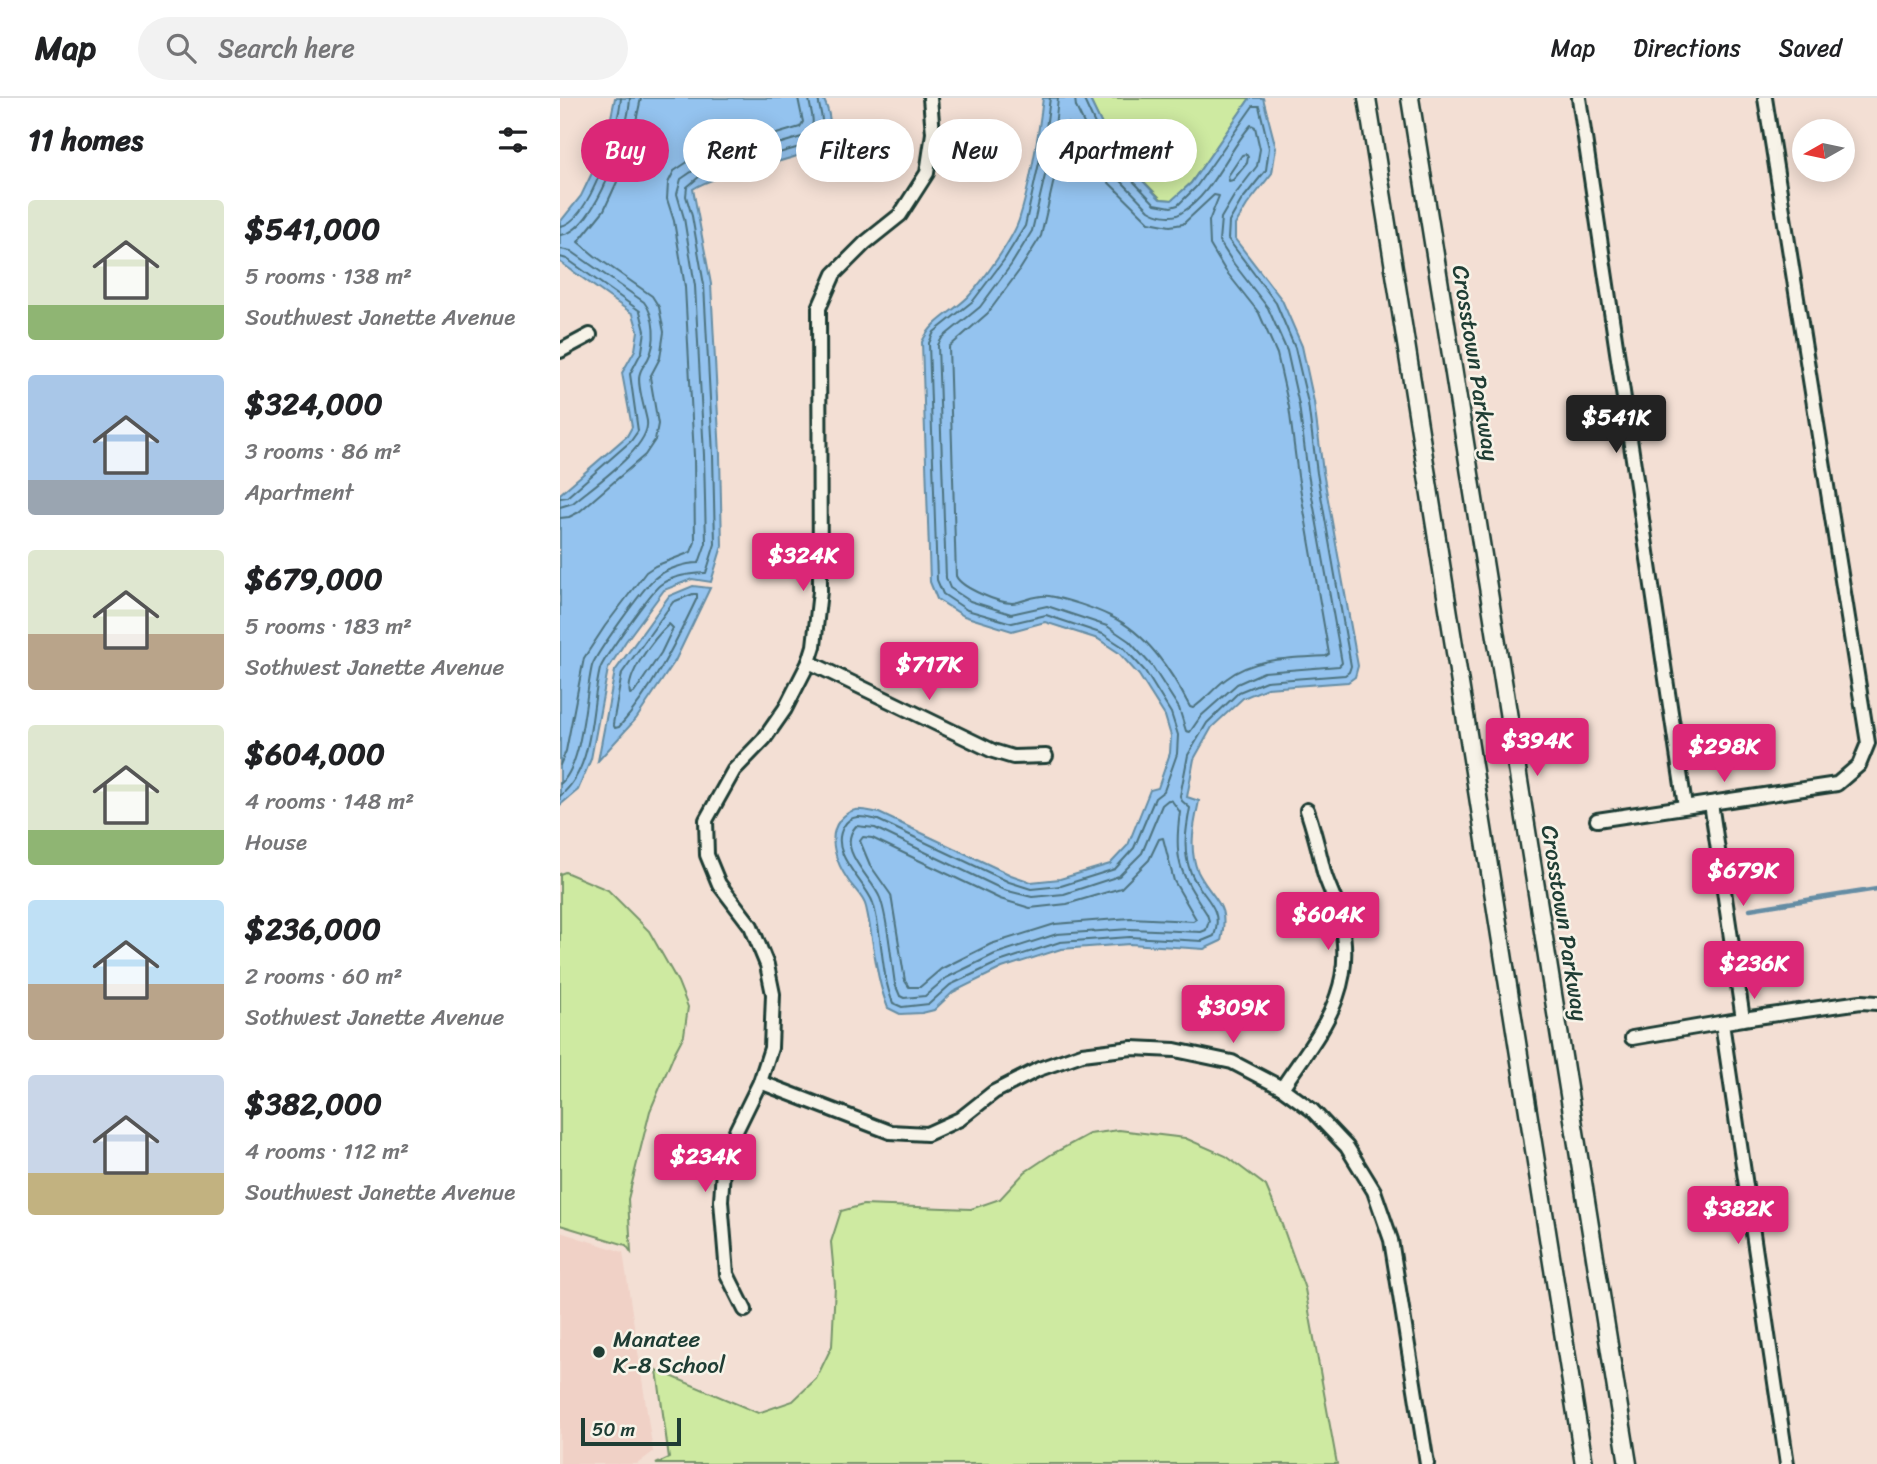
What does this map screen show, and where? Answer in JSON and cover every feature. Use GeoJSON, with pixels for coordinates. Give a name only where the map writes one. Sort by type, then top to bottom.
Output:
{"type":"FeatureCollection","features":[{"type":"Feature","properties":{"kind":"main road"},"geometry":{"type":"LineString","coordinates":[[1367,98],[1584,1464]]}},
{"type":"Feature","properties":{"kind":"main road","name":"Crosstown Parkway"},"geometry":{"type":"LineString","coordinates":[[1410,98],[1628,1464]]}},
{"type":"Feature","properties":{"kind":"street"},"geometry":{"type":"LineString","coordinates":[[745,1310],[727,1274],[721,1201],[723,1169],[733,1137],[760,1082],[771,1048],[773,994],[767,965],[751,926],[719,884],[707,855],[706,820],[734,770],[764,739],[785,709],[809,662],[814,646],[820,591],[819,308],[834,274],[865,243],[900,215],[927,173],[933,133],[930,98]]}},
{"type":"Feature","properties":{"kind":"street"},"geometry":{"type":"LineString","coordinates":[[1579,98],[1685,806]]}},
{"type":"Feature","properties":{"kind":"street"},"geometry":{"type":"LineString","coordinates":[[1597,820],[1837,784],[1859,765],[1868,743],[1765,98]]}},
{"type":"Feature","properties":{"kind":"street"},"geometry":{"type":"LineString","coordinates":[[560,351],[590,335]]}},
{"type":"Feature","properties":{"kind":"street"},"geometry":{"type":"LineString","coordinates":[[809,662],[993,751],[1013,757],[1046,755]]}},
{"type":"Feature","properties":{"kind":"street"},"geometry":{"type":"LineString","coordinates":[[1711,803],[1743,1019]]}},
{"type":"Feature","properties":{"kind":"street"},"geometry":{"type":"LineString","coordinates":[[1282,1088],[1325,1023],[1337,997],[1343,969],[1345,942],[1340,915],[1324,872],[1307,810]]}},
{"type":"Feature","properties":{"kind":"street"},"geometry":{"type":"LineString","coordinates":[[1632,1038],[1861,1002],[1877,1003]]}},
{"type":"Feature","properties":{"kind":"street"},"geometry":{"type":"LineString","coordinates":[[1722,1023],[1787,1464]]}},
{"type":"Feature","properties":{"kind":"street"},"geometry":{"type":"LineString","coordinates":[[760,1082],[890,1132],[927,1134],[960,1119],[994,1092],[1040,1069],[1082,1054],[1132,1048],[1175,1050],[1232,1062],[1282,1088],[1312,1110],[1347,1147],[1374,1191],[1391,1240],[1427,1464]]}},
{"type":"Feature","properties":{"kind":"shaded area","name":"Manatee K-8 School"},"geometry":{"type":"Polygon","coordinates":[[[560,1232],[623,1252],[653,1452],[637,1464],[560,1464],[560,1232]]]}},
{"type":"Feature","properties":{"kind":"green space"},"geometry":{"type":"Polygon","coordinates":[[[1089,98],[1250,98],[1197,174],[1197,119],[1099,119],[1089,98]]]}},
{"type":"Feature","properties":{"kind":"green space"},"geometry":{"type":"Polygon","coordinates":[[[1144,182],[1192,182],[1173,200],[1161,199],[1144,182]]]}},
{"type":"Feature","properties":{"kind":"green space"},"geometry":{"type":"Polygon","coordinates":[[[565,872],[608,890],[649,931],[678,982],[688,1007],[684,1035],[650,1111],[628,1199],[631,1252],[626,1245],[560,1225],[560,874],[565,872]]]}},
{"type":"Feature","properties":{"kind":"green space"},"geometry":{"type":"Polygon","coordinates":[[[1119,1130],[1185,1138],[1226,1156],[1266,1186],[1305,1289],[1337,1464],[656,1464],[669,1458],[657,1370],[758,1413],[793,1401],[816,1379],[832,1346],[835,1286],[831,1242],[841,1211],[863,1205],[971,1209],[1000,1199],[1025,1172],[1089,1134],[1119,1130]]]}},
{"type":"Feature","properties":{"kind":"water"},"geometry":{"type":"Polygon","coordinates":[[[615,98],[823,98],[830,119],[796,119],[796,156],[782,161],[782,119],[683,119],[683,182],[707,182],[693,189],[711,284],[722,546],[711,582],[692,579],[664,590],[608,669],[591,759],[578,790],[560,805],[560,494],[627,436],[632,427],[622,373],[635,350],[638,331],[633,314],[560,262],[560,222],[581,196],[588,182],[669,182],[669,119],[611,119],[615,98]]]}},
{"type":"Feature","properties":{"kind":"water"},"geometry":{"type":"Polygon","coordinates":[[[1043,98],[1089,98],[1099,119],[1040,119],[1043,98]]]}},
{"type":"Feature","properties":{"kind":"water"},"geometry":{"type":"Polygon","coordinates":[[[1250,98],[1263,98],[1276,148],[1272,173],[1235,225],[1235,239],[1282,300],[1302,346],[1314,402],[1323,472],[1358,666],[1355,677],[1348,682],[1267,688],[1243,698],[1212,727],[1194,759],[1187,797],[1199,801],[1193,854],[1198,872],[1222,910],[1221,941],[1204,949],[1130,944],[1061,949],[1002,968],[953,992],[934,1010],[900,1014],[888,1008],[880,984],[865,903],[844,874],[837,858],[834,834],[845,815],[854,810],[879,813],[1011,875],[1031,882],[1060,879],[1110,864],[1128,845],[1150,790],[1158,788],[1170,753],[1171,736],[1165,716],[1139,675],[1119,653],[1098,639],[1045,622],[1012,631],[964,616],[937,599],[930,582],[922,342],[937,322],[974,290],[996,260],[1016,228],[1031,175],[1036,144],[1036,182],[1144,182],[1160,199],[1172,200],[1192,182],[1197,182],[1197,174],[1250,98]]]}},
{"type":"Feature","properties":{"kind":"water"},"geometry":{"type":"Polygon","coordinates":[[[693,586],[710,588],[675,661],[636,719],[598,761],[615,671],[669,596],[693,586]]]}},
{"type":"Feature","properties":{"kind":"waterway"},"geometry":{"type":"LineString","coordinates":[[1750,909],[1877,889]]}},
{"type":"Feature","properties":{"kind":"place","name":"Manatee K-8 School"},"geometry":{"type":"Point","coordinates":[599,1352]}}]}
